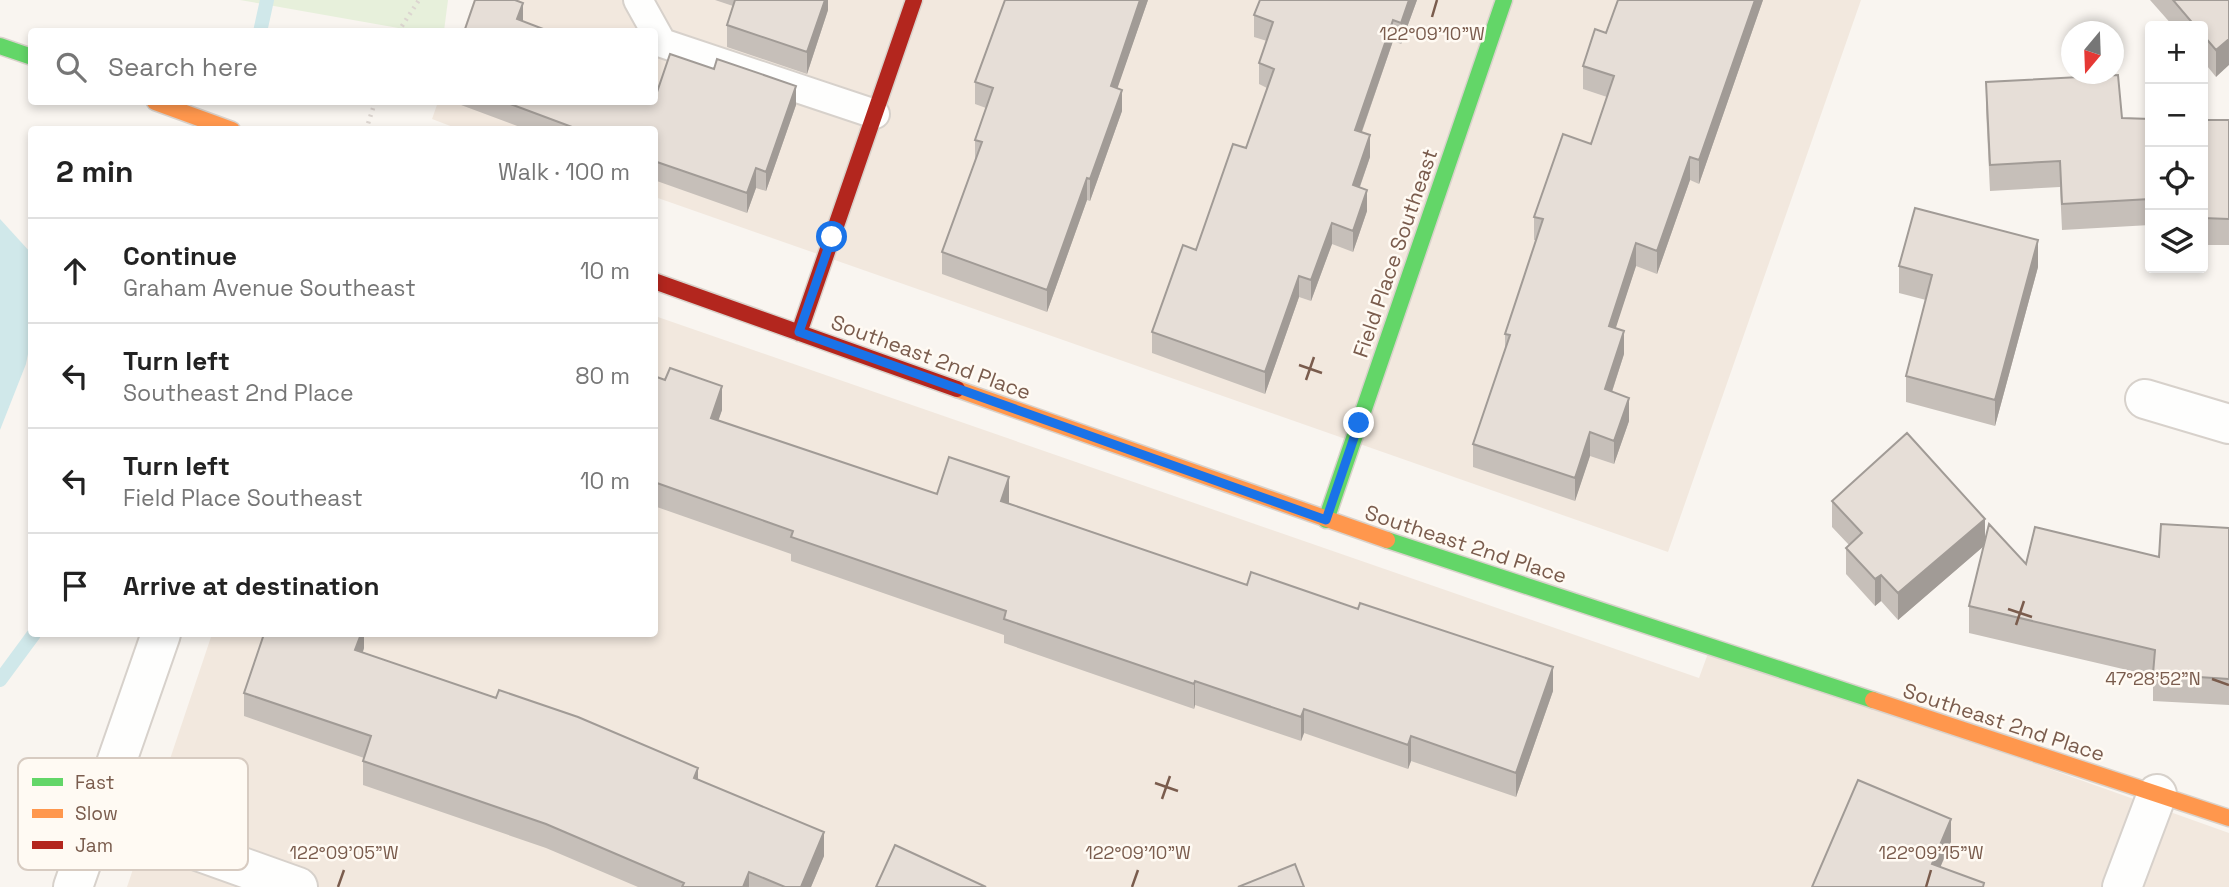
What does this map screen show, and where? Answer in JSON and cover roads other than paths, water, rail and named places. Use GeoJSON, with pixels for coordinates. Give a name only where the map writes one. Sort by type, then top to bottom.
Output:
{"type":"FeatureCollection","features":[{"type":"Feature","properties":{"kind":"street"},"geometry":{"type":"LineString","coordinates":[[799,332],[914,0]]}},
{"type":"Feature","properties":{"kind":"street","name":"Field Place Southeast"},"geometry":{"type":"LineString","coordinates":[[1326,520],[1504,0]]}},
{"type":"Feature","properties":{"kind":"street"},"geometry":{"type":"LineString","coordinates":[[0,46],[28,56]]}},
{"type":"Feature","properties":{"kind":"street"},"geometry":{"type":"LineString","coordinates":[[163,105],[221,126]]}},
{"type":"Feature","properties":{"kind":"street","name":"Southeast 2nd Place"},"geometry":{"type":"LineString","coordinates":[[658,282],[1326,520],[2229,818]]}},
{"type":"Feature","properties":{"kind":"street"},"geometry":{"type":"LineString","coordinates":[[2145,399],[2229,424]]}},
{"type":"Feature","properties":{"kind":"street"},"geometry":{"type":"LineString","coordinates":[[117,758],[160,637]]}},
{"type":"Feature","properties":{"kind":"street"},"geometry":{"type":"LineString","coordinates":[[2122,887],[2157,794]]}},
{"type":"Feature","properties":{"kind":"street"},"geometry":{"type":"LineString","coordinates":[[248,869],[298,887]]}},
{"type":"Feature","properties":{"kind":"street"},"geometry":{"type":"LineString","coordinates":[[74,887],[79,870]]}},
{"type":"Feature","properties":{"kind":"lane"},"geometry":{"type":"LineString","coordinates":[[638,0],[654,28]]}},
{"type":"Feature","properties":{"kind":"lane"},"geometry":{"type":"LineString","coordinates":[[658,36],[662,43],[874,114]]}},
{"type":"Feature","properties":{"kind":"water"},"geometry":{"type":"Polygon","coordinates":[[[0,219],[28,250],[28,354],[0,430],[0,219]]]}},
{"type":"Feature","properties":{"kind":"waterway"},"geometry":{"type":"LineString","coordinates":[[261,28],[267,0]]}},
{"type":"Feature","properties":{"kind":"waterway"},"geometry":{"type":"LineString","coordinates":[[0,680],[32,637]]}}]}
